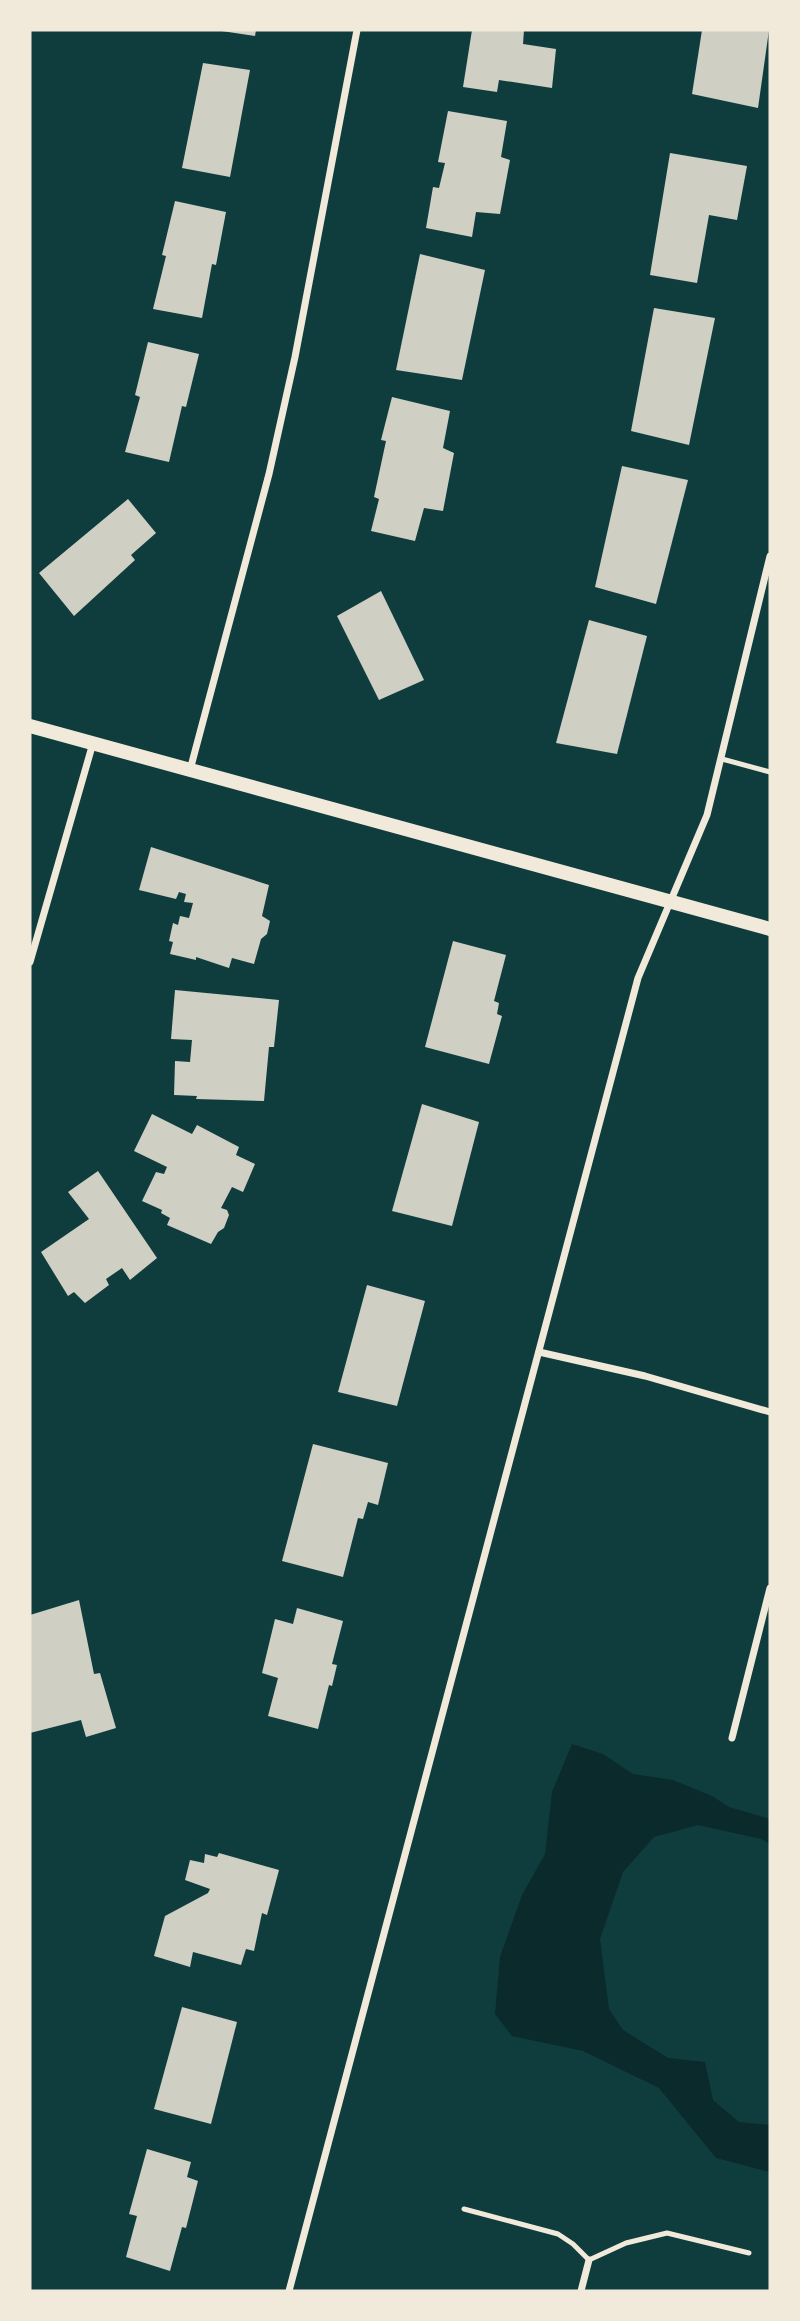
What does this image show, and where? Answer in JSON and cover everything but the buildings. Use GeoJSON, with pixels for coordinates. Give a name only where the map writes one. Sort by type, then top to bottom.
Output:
{"type":"FeatureCollection","features":[{"type":"Feature","properties":{"kind":"main road"},"geometry":{"type":"LineString","coordinates":[[30,726],[770,929]]}},
{"type":"Feature","properties":{"kind":"street"},"geometry":{"type":"LineString","coordinates":[[190,771],[269,474],[295,357],[357,30]]}},
{"type":"Feature","properties":{"kind":"street"},"geometry":{"type":"LineString","coordinates":[[289,2291],[638,978],[707,815],[770,556]]}},
{"type":"Feature","properties":{"kind":"street"},"geometry":{"type":"LineString","coordinates":[[30,962],[93,743]]}},
{"type":"Feature","properties":{"kind":"street"},"geometry":{"type":"LineString","coordinates":[[539,1352],[645,1376],[770,1412]]}},
{"type":"Feature","properties":{"kind":"street"},"geometry":{"type":"LineString","coordinates":[[732,1738],[770,1588]]}},
{"type":"Feature","properties":{"kind":"street"},"geometry":{"type":"LineString","coordinates":[[581,2291],[589,2260]]}},
{"type":"Feature","properties":{"kind":"lane"},"geometry":{"type":"LineString","coordinates":[[722,759],[770,772]]}},
{"type":"Feature","properties":{"kind":"lane"},"geometry":{"type":"LineString","coordinates":[[464,2209],[558,2234],[589,2260],[626,2243],[667,2233],[749,2253]]}},
{"type":"Feature","properties":{"kind":"water"},"geometry":{"type":"Polygon","coordinates":[[[572,1744],[603,1754],[633,1774],[673,1780],[712,1796],[729,1807],[770,1819],[770,1844],[761,1839],[698,1825],[654,1837],[623,1872],[600,1939],[609,2009],[623,2030],[668,2058],[705,2062],[713,2100],[739,2122],[770,2125],[770,2172],[716,2158],[659,2088],[583,2051],[512,2036],[495,2014],[500,1957],[522,1895],[545,1854],[552,1792],[572,1744]]]}}]}
